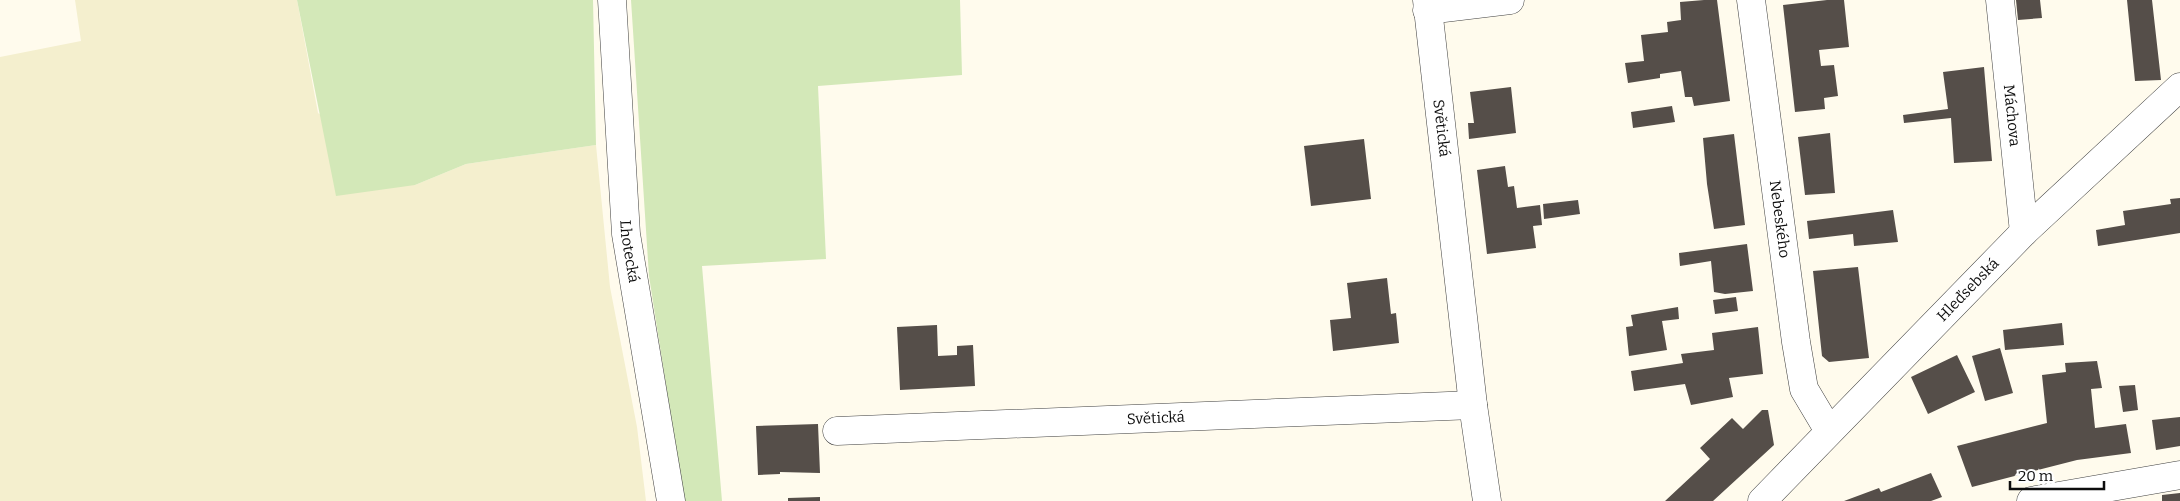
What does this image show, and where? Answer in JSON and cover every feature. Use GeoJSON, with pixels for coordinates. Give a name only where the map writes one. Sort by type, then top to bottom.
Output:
{"type":"FeatureCollection","features":[{"type":"Feature","properties":{"kind":"street","name":"Lhotecká"},"geometry":{"type":"LineString","coordinates":[[612,0],[626,234],[671,501]]}},
{"type":"Feature","properties":{"kind":"street"},"geometry":{"type":"LineString","coordinates":[[1427,5],[1510,0]]}},
{"type":"Feature","properties":{"kind":"street","name":"Nebeského"},"geometry":{"type":"LineString","coordinates":[[1751,0],[1796,342],[1804,388],[1830,431]]}},
{"type":"Feature","properties":{"kind":"street","name":"Máchova"},"geometry":{"type":"LineString","coordinates":[[2000,0],[2024,232]]}},
{"type":"Feature","properties":{"kind":"street","name":"Světická"},"geometry":{"type":"LineString","coordinates":[[1427,5],[1473,406],[1487,501]]}},
{"type":"Feature","properties":{"kind":"street","name":"Hleďsebská"},"geometry":{"type":"LineString","coordinates":[[1762,501],[2024,232],[2180,87]]}},
{"type":"Feature","properties":{"kind":"street","name":"Světická"},"geometry":{"type":"LineString","coordinates":[[838,431],[1473,406]]}},
{"type":"Feature","properties":{"kind":"street"},"geometry":{"type":"LineString","coordinates":[[2031,501],[2180,475]]}},
{"type":"Feature","properties":{"kind":"shaded area"},"geometry":{"type":"Polygon","coordinates":[[[75,0],[297,0],[318,113],[415,185],[466,164],[596,145],[610,287],[637,427],[646,501],[0,501],[0,57],[81,41],[75,0]]]}},
{"type":"Feature","properties":{"kind":"green space"},"geometry":{"type":"Polygon","coordinates":[[[297,0],[593,0],[596,145],[466,164],[415,185],[336,196],[297,0]]]}},
{"type":"Feature","properties":{"kind":"green space"},"geometry":{"type":"Polygon","coordinates":[[[631,0],[960,0],[962,75],[818,86],[826,259],[702,266],[722,501],[684,501],[649,276],[631,0]]]}},
{"type":"Feature","properties":{"kind":"building"},"geometry":{"type":"Polygon","coordinates":[[[1717,0],[1730,101],[1694,106],[1692,97],[1685,97],[1681,71],[1660,74],[1660,78],[1628,83],[1625,63],[1644,61],[1641,35],[1668,32],[1667,22],[1681,20],[1680,2],[1717,0]]]}},
{"type":"Feature","properties":{"kind":"building"},"geometry":{"type":"Polygon","coordinates":[[[1844,0],[1849,47],[1819,50],[1821,66],[1834,65],[1838,96],[1824,98],[1825,109],[1795,112],[1783,5],[1844,0]]]}},
{"type":"Feature","properties":{"kind":"building"},"geometry":{"type":"Polygon","coordinates":[[[2016,0],[2040,0],[2042,18],[2018,20],[2016,0]]]}},
{"type":"Feature","properties":{"kind":"building"},"geometry":{"type":"Polygon","coordinates":[[[2127,0],[2152,0],[2161,80],[2135,81],[2127,0]]]}},
{"type":"Feature","properties":{"kind":"building"},"geometry":{"type":"Polygon","coordinates":[[[1984,67],[1992,161],[1954,163],[1951,118],[1904,123],[1903,115],[1948,109],[1943,72],[1984,67]]]}},
{"type":"Feature","properties":{"kind":"building"},"geometry":{"type":"Polygon","coordinates":[[[1511,87],[1516,133],[1469,139],[1468,123],[1474,123],[1470,92],[1511,87]]]}},
{"type":"Feature","properties":{"kind":"building"},"geometry":{"type":"Polygon","coordinates":[[[1672,106],[1675,122],[1633,128],[1631,112],[1672,106]]]}},
{"type":"Feature","properties":{"kind":"building"},"geometry":{"type":"Polygon","coordinates":[[[1830,133],[1835,193],[1805,195],[1798,137],[1830,133]]]}},
{"type":"Feature","properties":{"kind":"building"},"geometry":{"type":"Polygon","coordinates":[[[1734,134],[1745,225],[1714,229],[1707,184],[1703,138],[1734,134]]]}},
{"type":"Feature","properties":{"kind":"building"},"geometry":{"type":"Polygon","coordinates":[[[1364,139],[1371,199],[1311,206],[1304,146],[1364,139]]]}},
{"type":"Feature","properties":{"kind":"building"},"geometry":{"type":"Polygon","coordinates":[[[1505,166],[1508,187],[1514,186],[1517,208],[1540,205],[1542,225],[1533,226],[1536,248],[1487,254],[1477,170],[1505,166]]]}},
{"type":"Feature","properties":{"kind":"building"},"geometry":{"type":"Polygon","coordinates":[[[2180,198],[2180,233],[2098,246],[2096,230],[2125,225],[2123,211],[2171,204],[2170,199],[2180,198]]]}},
{"type":"Feature","properties":{"kind":"building"},"geometry":{"type":"Polygon","coordinates":[[[1578,200],[1580,214],[1544,219],[1543,204],[1578,200]]]}},
{"type":"Feature","properties":{"kind":"building"},"geometry":{"type":"Polygon","coordinates":[[[1893,210],[1898,242],[1854,246],[1853,234],[1809,239],[1807,221],[1893,210]]]}},
{"type":"Feature","properties":{"kind":"building"},"geometry":{"type":"Polygon","coordinates":[[[1747,244],[1753,291],[1725,294],[1714,292],[1711,261],[1680,266],[1679,253],[1747,244]]]}},
{"type":"Feature","properties":{"kind":"building"},"geometry":{"type":"Polygon","coordinates":[[[1858,267],[1869,358],[1829,362],[1822,356],[1813,271],[1858,267]]]}},
{"type":"Feature","properties":{"kind":"building"},"geometry":{"type":"Polygon","coordinates":[[[1387,278],[1391,314],[1396,313],[1399,343],[1333,351],[1330,320],[1351,318],[1347,283],[1387,278]]]}},
{"type":"Feature","properties":{"kind":"building"},"geometry":{"type":"Polygon","coordinates":[[[1736,297],[1738,311],[1715,314],[1713,300],[1736,297]]]}},
{"type":"Feature","properties":{"kind":"building"},"geometry":{"type":"Polygon","coordinates":[[[1678,307],[1679,319],[1662,321],[1667,350],[1629,356],[1626,327],[1633,326],[1631,315],[1678,307]]]}},
{"type":"Feature","properties":{"kind":"building"},"geometry":{"type":"Polygon","coordinates":[[[2062,323],[2064,345],[2005,350],[2003,330],[2062,323]]]}},
{"type":"Feature","properties":{"kind":"building"},"geometry":{"type":"Polygon","coordinates":[[[937,325],[938,356],[957,355],[957,346],[973,345],[975,386],[900,390],[897,327],[937,325]]]}},
{"type":"Feature","properties":{"kind":"building"},"geometry":{"type":"Polygon","coordinates":[[[1758,327],[1763,374],[1729,378],[1733,397],[1691,405],[1685,384],[1634,391],[1631,371],[1683,363],[1681,354],[1714,350],[1712,333],[1758,327]]]}},
{"type":"Feature","properties":{"kind":"building"},"geometry":{"type":"Polygon","coordinates":[[[2000,348],[2013,393],[1985,401],[1972,356],[2000,348]]]}},
{"type":"Feature","properties":{"kind":"building"},"geometry":{"type":"Polygon","coordinates":[[[1957,355],[1975,392],[1928,414],[1911,377],[1957,355]]]}},
{"type":"Feature","properties":{"kind":"building"},"geometry":{"type":"Polygon","coordinates":[[[2097,361],[2102,388],[2091,389],[2095,428],[2126,424],[2131,453],[2077,460],[1972,487],[1957,446],[2047,423],[2042,375],[2066,372],[2065,363],[2097,361]]]}},
{"type":"Feature","properties":{"kind":"building"},"geometry":{"type":"Polygon","coordinates":[[[2135,385],[2138,410],[2123,412],[2119,386],[2135,385]]]}},
{"type":"Feature","properties":{"kind":"building"},"geometry":{"type":"Polygon","coordinates":[[[1762,410],[1768,410],[1774,445],[1713,501],[1665,501],[1710,459],[1700,448],[1732,418],[1743,429],[1762,410]]]}},
{"type":"Feature","properties":{"kind":"building"},"geometry":{"type":"Polygon","coordinates":[[[2180,417],[2180,446],[2156,450],[2152,420],[2180,417]]]}},
{"type":"Feature","properties":{"kind":"building"},"geometry":{"type":"Polygon","coordinates":[[[818,424],[820,473],[780,472],[780,474],[758,475],[756,426],[818,424]]]}},
{"type":"Feature","properties":{"kind":"building"},"geometry":{"type":"Polygon","coordinates":[[[1931,473],[1942,497],[1931,501],[1844,501],[1879,488],[1881,492],[1931,473]]]}},
{"type":"Feature","properties":{"kind":"building"},"geometry":{"type":"Polygon","coordinates":[[[2180,493],[2180,501],[2162,501],[2162,495],[2180,493]]]}},
{"type":"Feature","properties":{"kind":"building"},"geometry":{"type":"Polygon","coordinates":[[[820,497],[820,501],[788,501],[788,498],[820,497]]]}}]}
